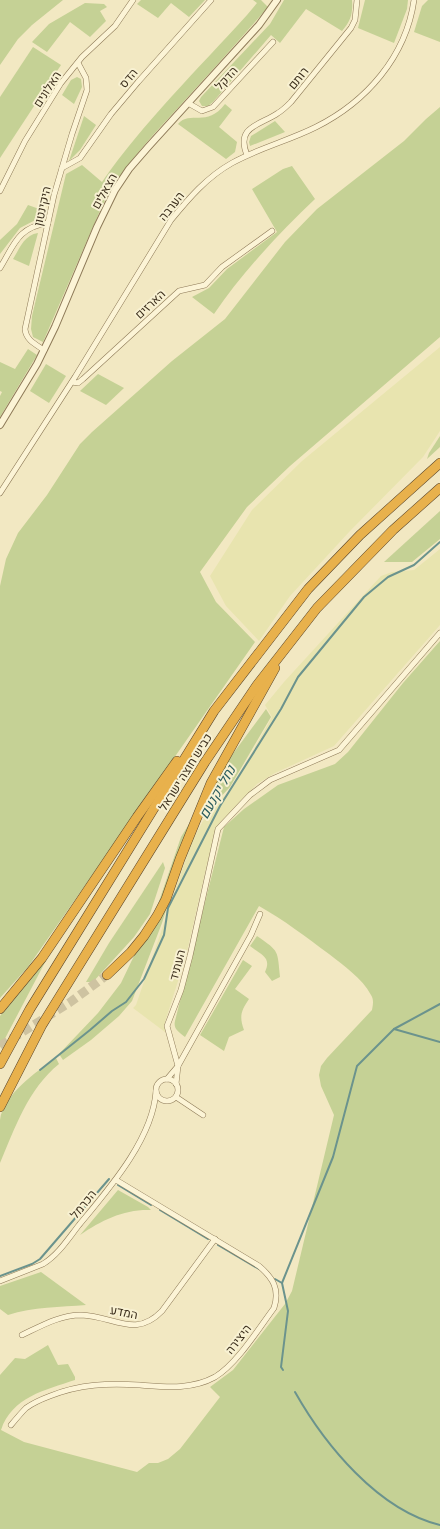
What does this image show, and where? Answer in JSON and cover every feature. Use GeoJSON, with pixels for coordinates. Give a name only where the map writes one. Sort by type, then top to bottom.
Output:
{"type":"FeatureCollection","features":[{"type":"Feature","properties":{"kind":"highway","name":"כביש חוצה ישראל"},"geometry":{"type":"LineString","coordinates":[[0,1064],[30,1009],[214,710],[308,589],[360,536],[440,463]]}},
{"type":"Feature","properties":{"kind":"highway","name":"כביש חוצה ישראל"},"geometry":{"type":"LineString","coordinates":[[0,1107],[42,1025],[233,719],[317,608],[348,574],[393,530],[440,488]]}},
{"type":"Feature","properties":{"kind":"highway"},"geometry":{"type":"LineString","coordinates":[[107,975],[131,952],[157,916],[166,899],[211,783],[287,646]]}},
{"type":"Feature","properties":{"kind":"highway"},"geometry":{"type":"LineString","coordinates":[[0,1009],[42,958],[137,817],[214,710]]}},
{"type":"Feature","properties":{"kind":"street","name":"האלונים"},"geometry":{"type":"LineString","coordinates":[[0,191],[25,141],[61,83],[78,62],[114,26],[131,0]]}},
{"type":"Feature","properties":{"kind":"street","name":"הדס"},"geometry":{"type":"LineString","coordinates":[[62,168],[80,158],[111,114],[211,0]]}},
{"type":"Feature","properties":{"kind":"street","name":"הצאלים"},"geometry":{"type":"LineString","coordinates":[[0,425],[37,364],[55,328],[97,227],[115,190],[129,169],[259,25],[277,0]]}},
{"type":"Feature","properties":{"kind":"street","name":"רותם"},"geometry":{"type":"LineString","coordinates":[[247,155],[243,142],[245,134],[250,128],[279,113],[291,102],[351,28],[355,20],[357,0]]}},
{"type":"Feature","properties":{"kind":"street","name":"הערבה"},"geometry":{"type":"LineString","coordinates":[[0,493],[72,382],[171,220],[199,188],[230,164],[247,155],[314,128],[342,112],[361,97],[378,80],[392,60],[402,40],[414,0]]}},
{"type":"Feature","properties":{"kind":"street","name":"הדקל"},"geometry":{"type":"LineString","coordinates":[[188,103],[202,111],[213,107],[273,42]]}},
{"type":"Feature","properties":{"kind":"street","name":"היקינטון"},"geometry":{"type":"LineString","coordinates":[[44,350],[29,340],[25,329],[62,168],[87,90],[86,78],[78,62]]}},
{"type":"Feature","properties":{"kind":"street"},"geometry":{"type":"LineString","coordinates":[[0,268],[17,237],[38,224],[48,223]]}},
{"type":"Feature","properties":{"kind":"street","name":"הארזים"},"geometry":{"type":"LineString","coordinates":[[72,382],[78,383],[84,379],[180,291],[205,285],[222,267],[272,231]]}},
{"type":"Feature","properties":{"kind":"street","name":"העתיד"},"geometry":{"type":"LineString","coordinates":[[178,1066],[167,1026],[181,990],[190,956],[218,829],[250,795],[270,780],[338,750],[440,633]]}},
{"type":"Feature","properties":{"kind":"street"},"geometry":{"type":"LineString","coordinates":[[166,1101],[159,1098],[156,1091],[158,1084],[166,1079],[178,1066],[251,935],[260,914]]}},
{"type":"Feature","properties":{"kind":"street"},"geometry":{"type":"LineString","coordinates":[[153,1110],[176,1097],[178,1091],[176,1084],[178,1066]]}},
{"type":"Feature","properties":{"kind":"street"},"geometry":{"type":"LineString","coordinates":[[166,1079],[176,1084]]}},
{"type":"Feature","properties":{"kind":"street","name":"הכרמל"},"geometry":{"type":"LineString","coordinates":[[0,1281],[37,1267],[49,1260],[116,1180],[136,1149],[153,1110],[156,1091]]}},
{"type":"Feature","properties":{"kind":"street"},"geometry":{"type":"LineString","coordinates":[[176,1097],[203,1115]]}},
{"type":"Feature","properties":{"kind":"street","name":"היצירה"},"geometry":{"type":"LineString","coordinates":[[11,1425],[28,1407],[66,1390],[81,1386],[115,1383],[177,1387],[190,1386],[214,1377],[227,1368],[274,1308],[277,1299],[277,1288],[268,1273],[116,1180]]}},
{"type":"Feature","properties":{"kind":"street","name":"המדע"},"geometry":{"type":"LineString","coordinates":[[22,1334],[64,1317],[81,1315],[100,1317],[130,1326],[147,1324],[162,1311],[215,1239]]}},
{"type":"Feature","properties":{"kind":"shaded area"},"geometry":{"type":"Polygon","coordinates":[[[440,347],[440,431],[423,457],[350,531],[290,596],[259,641],[226,606],[210,576],[252,510],[302,461],[440,347]]]}},
{"type":"Feature","properties":{"kind":"shaded area"},"geometry":{"type":"Polygon","coordinates":[[[440,549],[440,625],[334,746],[275,773],[257,784],[219,824],[207,864],[186,956],[165,1022],[165,1032],[133,1008],[136,1005],[192,841],[203,821],[233,786],[272,717],[265,705],[381,576],[392,572],[414,570],[440,549]]]}},
{"type":"Feature","properties":{"kind":"green space"},"geometry":{"type":"Polygon","coordinates":[[[0,0],[63,0],[18,39],[0,65],[0,0]]]}},
{"type":"Feature","properties":{"kind":"green space"},"geometry":{"type":"Polygon","coordinates":[[[141,0],[205,0],[189,17],[171,3],[158,18],[137,4],[141,0]]]}},
{"type":"Feature","properties":{"kind":"green space"},"geometry":{"type":"Polygon","coordinates":[[[253,0],[261,0],[268,7],[126,168],[102,206],[43,342],[33,337],[31,329],[32,316],[66,174],[82,165],[102,182],[153,117],[257,3],[253,0]]]}},
{"type":"Feature","properties":{"kind":"green space"},"geometry":{"type":"Polygon","coordinates":[[[284,0],[352,0],[352,13],[348,24],[342,31],[306,9],[280,43],[271,35],[213,102],[208,106],[202,106],[199,101],[201,97],[270,24],[284,0]]]}},
{"type":"Feature","properties":{"kind":"green space"},"geometry":{"type":"Polygon","coordinates":[[[365,0],[408,0],[407,9],[394,43],[358,28],[365,0]]]}},
{"type":"Feature","properties":{"kind":"green space"},"geometry":{"type":"Polygon","coordinates":[[[428,0],[440,0],[440,42],[414,32],[422,6],[428,0]]]}},
{"type":"Feature","properties":{"kind":"green space"},"geometry":{"type":"Polygon","coordinates":[[[85,3],[104,4],[107,7],[100,11],[106,21],[90,37],[70,22],[47,52],[32,42],[49,24],[85,3]]]}},
{"type":"Feature","properties":{"kind":"green space"},"geometry":{"type":"Polygon","coordinates":[[[33,47],[61,65],[0,158],[0,97],[33,47]]]}},
{"type":"Feature","properties":{"kind":"green space"},"geometry":{"type":"Polygon","coordinates":[[[77,77],[81,79],[82,87],[74,104],[62,95],[71,80],[77,77]]]}},
{"type":"Feature","properties":{"kind":"green space"},"geometry":{"type":"Polygon","coordinates":[[[225,104],[232,110],[219,127],[237,142],[235,152],[226,159],[178,124],[188,118],[212,115],[225,104]]]}},
{"type":"Feature","properties":{"kind":"green space"},"geometry":{"type":"Polygon","coordinates":[[[440,107],[440,337],[290,466],[247,507],[200,572],[216,602],[255,642],[28,967],[0,998],[0,586],[6,559],[18,533],[47,495],[80,444],[172,361],[225,319],[285,242],[317,209],[404,141],[440,107]]]}},
{"type":"Feature","properties":{"kind":"green space"},"geometry":{"type":"Polygon","coordinates":[[[84,116],[96,125],[80,150],[69,161],[84,116]]]}},
{"type":"Feature","properties":{"kind":"green space"},"geometry":{"type":"Polygon","coordinates":[[[275,121],[285,132],[250,146],[251,136],[275,121]]]}},
{"type":"Feature","properties":{"kind":"green space"},"geometry":{"type":"Polygon","coordinates":[[[292,166],[315,199],[262,254],[214,314],[192,297],[209,288],[227,269],[277,232],[252,189],[283,169],[292,166]]]}},
{"type":"Feature","properties":{"kind":"green space"},"geometry":{"type":"Polygon","coordinates":[[[28,205],[42,210],[41,217],[20,228],[0,254],[0,240],[17,224],[28,205]]]}},
{"type":"Feature","properties":{"kind":"green space"},"geometry":{"type":"Polygon","coordinates":[[[38,233],[29,266],[13,259],[26,239],[38,233]]]}},
{"type":"Feature","properties":{"kind":"green space"},"geometry":{"type":"Polygon","coordinates":[[[28,349],[37,355],[0,417],[0,396],[2,392],[0,391],[0,362],[15,369],[28,349]]]}},
{"type":"Feature","properties":{"kind":"green space"},"geometry":{"type":"Polygon","coordinates":[[[46,364],[66,376],[49,403],[30,391],[46,364]]]}},
{"type":"Feature","properties":{"kind":"green space"},"geometry":{"type":"Polygon","coordinates":[[[98,374],[124,388],[106,405],[80,391],[98,374]]]}},
{"type":"Feature","properties":{"kind":"green space"},"geometry":{"type":"Polygon","coordinates":[[[440,436],[440,447],[427,459],[429,453],[440,436]]]}},
{"type":"Feature","properties":{"kind":"green space"},"geometry":{"type":"Polygon","coordinates":[[[440,511],[440,539],[412,562],[384,562],[440,511]]]}},
{"type":"Feature","properties":{"kind":"green space"},"geometry":{"type":"Polygon","coordinates":[[[440,641],[440,1529],[0,1529],[0,1375],[15,1358],[25,1359],[48,1345],[58,1365],[68,1364],[75,1380],[31,1396],[21,1402],[6,1419],[1,1430],[24,1442],[137,1472],[149,1463],[158,1463],[168,1459],[180,1449],[220,1397],[210,1387],[233,1370],[285,1304],[292,1291],[334,1115],[321,1086],[319,1075],[321,1066],[372,1010],[372,997],[363,983],[347,968],[295,929],[259,906],[185,1037],[176,1028],[175,1021],[224,827],[244,809],[278,785],[335,764],[348,752],[403,683],[440,641]]]}},
{"type":"Feature","properties":{"kind":"green space"},"geometry":{"type":"Polygon","coordinates":[[[266,709],[271,717],[230,787],[201,818],[189,836],[162,923],[132,1001],[119,1016],[91,1040],[63,1060],[59,1054],[98,1013],[121,983],[156,910],[181,837],[226,763],[266,709]]]}},
{"type":"Feature","properties":{"kind":"green space"},"geometry":{"type":"Polygon","coordinates":[[[163,862],[165,868],[150,914],[134,937],[93,982],[86,982],[109,943],[163,862]]]}},
{"type":"Feature","properties":{"kind":"green space"},"geometry":{"type":"Polygon","coordinates":[[[257,936],[276,952],[280,977],[272,981],[265,972],[267,967],[266,960],[250,946],[257,936]]]}},
{"type":"Feature","properties":{"kind":"green space"},"geometry":{"type":"Polygon","coordinates":[[[52,949],[0,1048],[0,1016],[52,949]]]}},
{"type":"Feature","properties":{"kind":"green space"},"geometry":{"type":"Polygon","coordinates":[[[243,960],[252,966],[235,989],[249,999],[242,1014],[244,1030],[229,1037],[224,1051],[200,1035],[243,960]]]}},
{"type":"Feature","properties":{"kind":"green space"},"geometry":{"type":"Polygon","coordinates":[[[56,1058],[59,1064],[39,1085],[23,1110],[0,1163],[0,1120],[2,1111],[22,1084],[56,1058]]]}},
{"type":"Feature","properties":{"kind":"green space"},"geometry":{"type":"Polygon","coordinates":[[[118,1190],[151,1210],[132,1211],[114,1216],[80,1235],[118,1190]]]}},
{"type":"Feature","properties":{"kind":"green space"},"geometry":{"type":"Polygon","coordinates":[[[41,1272],[86,1305],[37,1309],[8,1315],[0,1309],[0,1286],[41,1272]]]}},
{"type":"Feature","properties":{"kind":"waterway","name":"נחל יקנעם"},"geometry":{"type":"LineString","coordinates":[[40,1070],[112,1011],[126,1002],[144,979],[164,935],[168,908],[220,806],[281,709],[298,677],[364,597],[388,577],[414,565],[440,542]]}},
{"type":"Feature","properties":{"kind":"waterway"},"geometry":{"type":"LineString","coordinates":[[282,1283],[333,1157],[357,1066],[394,1029],[440,1004]]}},
{"type":"Feature","properties":{"kind":"waterway"},"geometry":{"type":"LineString","coordinates":[[394,1029],[440,1042]]}},
{"type":"Feature","properties":{"kind":"waterway"},"geometry":{"type":"LineString","coordinates":[[0,1276],[40,1259],[109,1179]]}},
{"type":"Feature","properties":{"kind":"waterway"},"geometry":{"type":"LineString","coordinates":[[118,1185],[151,1205]]}},
{"type":"Feature","properties":{"kind":"waterway"},"geometry":{"type":"LineString","coordinates":[[160,1210],[208,1239]]}},
{"type":"Feature","properties":{"kind":"waterway"},"geometry":{"type":"LineString","coordinates":[[218,1245],[259,1269]]}},
{"type":"Feature","properties":{"kind":"waterway"},"geometry":{"type":"LineString","coordinates":[[275,1279],[282,1283],[288,1311],[281,1367],[283,1370]]}},
{"type":"Feature","properties":{"kind":"waterway"},"geometry":{"type":"LineString","coordinates":[[295,1392],[322,1433],[356,1473],[395,1505],[417,1517],[440,1525]]}},
{"type":"Feature","properties":{"kind":"tunnel"},"geometry":{"type":"LineString","coordinates":[[0,1046],[69,1003],[107,975]]}}]}
